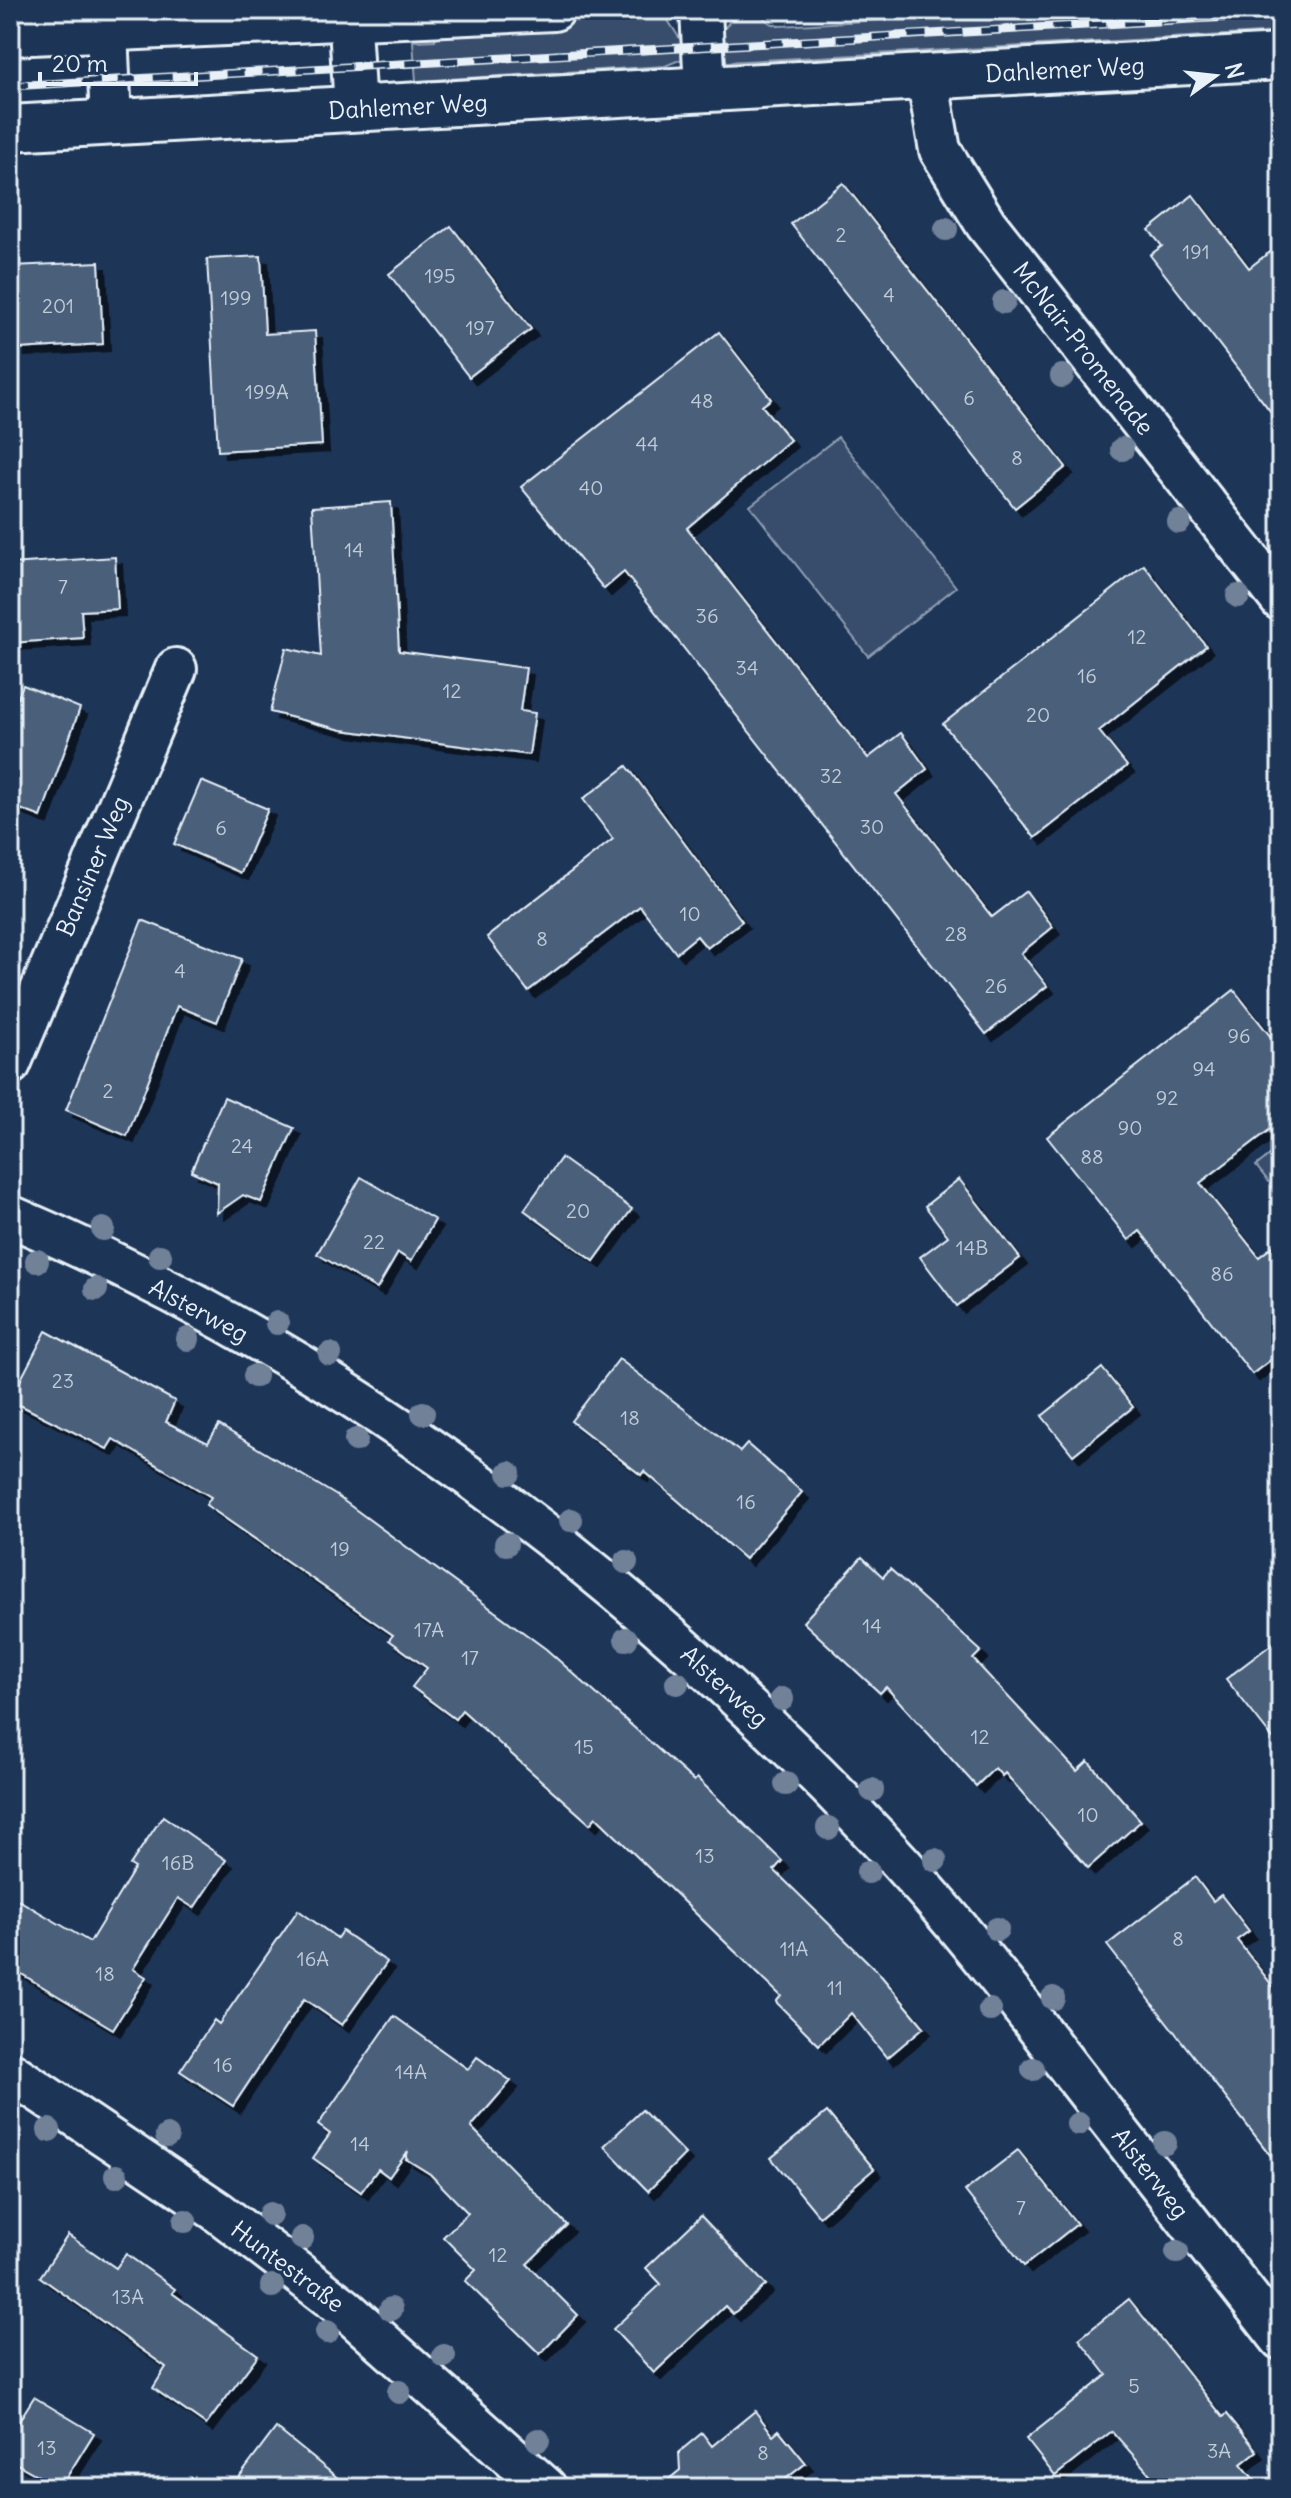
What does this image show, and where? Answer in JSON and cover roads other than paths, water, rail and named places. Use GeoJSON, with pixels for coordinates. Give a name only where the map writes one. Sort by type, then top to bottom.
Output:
{"type":"FeatureCollection","features":[{"type":"Feature","properties":{"kind":"main road","name":"Dahlemer Weg"},"geometry":{"type":"LineString","coordinates":[[10,128],[1281,57]]}},
{"type":"Feature","properties":{"kind":"street"},"geometry":{"type":"LineString","coordinates":[[10,35],[350,16],[554,10]]}},
{"type":"Feature","properties":{"kind":"street"},"geometry":{"type":"LineString","coordinates":[[701,10],[705,89]]}},
{"type":"Feature","properties":{"kind":"street"},"geometry":{"type":"LineString","coordinates":[[350,16],[355,109]]}},
{"type":"Feature","properties":{"kind":"street"},"geometry":{"type":"LineString","coordinates":[[107,30],[111,122]]}},
{"type":"Feature","properties":{"kind":"street","name":"McNair-Promenade"},"geometry":{"type":"LineString","coordinates":[[927,77],[940,150],[986,224],[1281,600]]}},
{"type":"Feature","properties":{"kind":"street","name":"Bansiner Weg"},"geometry":{"type":"LineString","coordinates":[[10,1064],[176,669]]}},
{"type":"Feature","properties":{"kind":"street","name":"Alsterweg"},"geometry":{"type":"LineString","coordinates":[[10,1216],[172,1293],[332,1386],[473,1478],[668,1635],[814,1771],[928,1893],[1005,1985],[1281,2339]]}},
{"type":"Feature","properties":{"kind":"street","name":"Huntestraße"},"geometry":{"type":"LineString","coordinates":[[10,2072],[217,2211],[344,2308],[546,2488]]}},
{"type":"Feature","properties":{"kind":"railway"},"geometry":{"type":"LineString","coordinates":[[10,86],[1281,14]]}}]}
